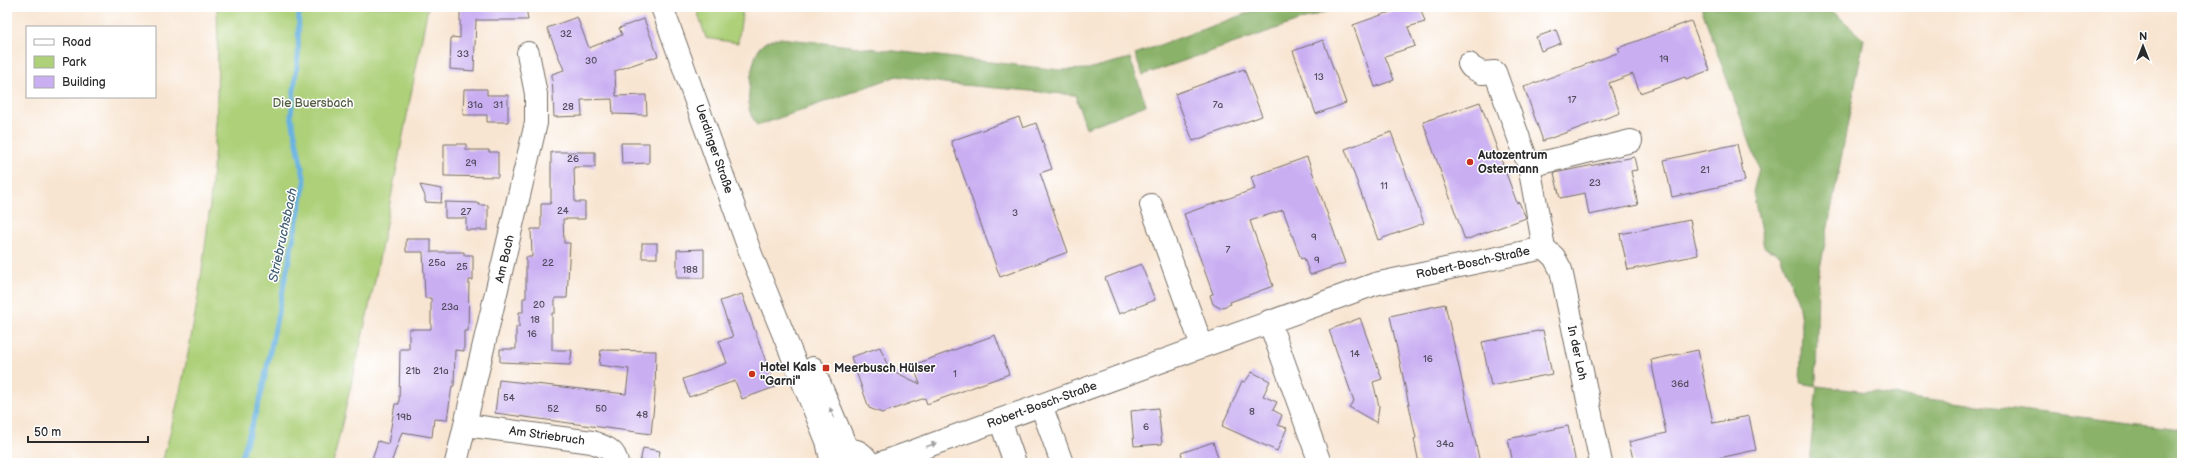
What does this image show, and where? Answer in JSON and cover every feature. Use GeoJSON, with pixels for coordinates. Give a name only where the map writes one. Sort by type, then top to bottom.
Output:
{"type":"FeatureCollection","features":[{"type":"Feature","properties":{"kind":"street","name":"Uerdinger Straße"},"geometry":{"type":"LineString","coordinates":[[662,7],[750,250],[788,348],[824,434],[831,458]]}},
{"type":"Feature","properties":{"kind":"street","name":"Am Bach"},"geometry":{"type":"LineString","coordinates":[[456,463],[536,123],[536,94],[528,53]]}},
{"type":"Feature","properties":{"kind":"street","name":"Robert-Bosch-Straße"},"geometry":{"type":"LineString","coordinates":[[881,463],[1269,321],[1375,284],[1544,248],[1529,166],[1495,72],[1482,73],[1470,67],[1469,64]]}},
{"type":"Feature","properties":{"kind":"street"},"geometry":{"type":"LineString","coordinates":[[1529,166],[1631,141]]}},
{"type":"Feature","properties":{"kind":"street"},"geometry":{"type":"LineString","coordinates":[[1151,205],[1202,346]]}},
{"type":"Feature","properties":{"kind":"street","name":"In der Loh"},"geometry":{"type":"LineString","coordinates":[[1544,248],[1554,257],[1560,270],[1601,463]]}},
{"type":"Feature","properties":{"kind":"street","name":"Uerdinger Straße"},"geometry":{"type":"LineString","coordinates":[[766,290],[786,314],[800,341],[831,458]]}},
{"type":"Feature","properties":{"kind":"street"},"geometry":{"type":"LineString","coordinates":[[1269,321],[1320,463]]}},
{"type":"Feature","properties":{"kind":"street"},"geometry":{"type":"LineString","coordinates":[[1034,408],[1062,463]]}},
{"type":"Feature","properties":{"kind":"street"},"geometry":{"type":"LineString","coordinates":[[1000,420],[1015,463]]}},
{"type":"Feature","properties":{"kind":"street","name":"Am Striebruch"},"geometry":{"type":"LineString","coordinates":[[466,425],[592,442],[608,448],[614,453],[617,463]]}},
{"type":"Feature","properties":{"kind":"street"},"geometry":{"type":"LineString","coordinates":[[831,458],[857,451],[866,457],[869,463]]}},
{"type":"Feature","properties":{"kind":"green space","name":"Die Buersbach"},"geometry":{"type":"Polygon","coordinates":[[[217,7],[428,7],[374,285],[333,463],[162,463],[176,409],[188,353],[206,237],[216,120],[218,63],[217,7]]]}},
{"type":"Feature","properties":{"kind":"green space"},"geometry":{"type":"Polygon","coordinates":[[[696,7],[743,7],[738,43],[706,38],[696,7]]]}},
{"type":"Feature","properties":{"kind":"green space"},"geometry":{"type":"Polygon","coordinates":[[[1264,7],[1339,7],[1143,75],[1135,54],[1264,7]]]}},
{"type":"Feature","properties":{"kind":"green space"},"geometry":{"type":"Polygon","coordinates":[[[1701,7],[1828,7],[1864,39],[1818,279],[1816,386],[1800,383],[1802,327],[1798,302],[1780,255],[1764,247],[1753,192],[1759,168],[1701,7]]]}},
{"type":"Feature","properties":{"kind":"green space"},"geometry":{"type":"Polygon","coordinates":[[[780,38],[1060,70],[1088,69],[1130,58],[1146,105],[1086,128],[1075,95],[951,84],[897,76],[757,126],[749,106],[749,88],[754,60],[757,52],[764,43],[780,38]]]}},
{"type":"Feature","properties":{"kind":"green space"},"geometry":{"type":"Polygon","coordinates":[[[1817,386],[2182,429],[2182,463],[1809,463],[1817,386]]]}},
{"type":"Feature","properties":{"kind":"building"},"geometry":{"type":"Polygon","coordinates":[[[460,7],[526,7],[528,20],[476,20],[474,71],[450,69],[451,37],[460,38],[460,7]]]}},
{"type":"Feature","properties":{"kind":"building"},"geometry":{"type":"Polygon","coordinates":[[[1404,7],[1420,7],[1425,22],[1408,27],[1415,46],[1385,56],[1394,80],[1375,87],[1353,25],[1404,7]]]}},
{"type":"Feature","properties":{"kind":"building"},"geometry":{"type":"Polygon","coordinates":[[[577,17],[589,48],[622,35],[619,28],[644,19],[658,56],[615,71],[616,96],[646,95],[647,115],[613,114],[612,99],[581,100],[582,116],[554,117],[552,74],[564,70],[547,28],[577,17]]]}},
{"type":"Feature","properties":{"kind":"building"},"geometry":{"type":"Polygon","coordinates":[[[1691,21],[1710,70],[1640,93],[1633,74],[1609,83],[1620,113],[1543,141],[1524,87],[1620,52],[1618,48],[1691,21]]]}},
{"type":"Feature","properties":{"kind":"building"},"geometry":{"type":"Polygon","coordinates":[[[1556,30],[1561,43],[1541,51],[1536,37],[1556,30]]]}},
{"type":"Feature","properties":{"kind":"building"},"geometry":{"type":"Polygon","coordinates":[[[1323,40],[1346,103],[1316,114],[1293,51],[1323,40]]]}},
{"type":"Feature","properties":{"kind":"building"},"geometry":{"type":"Polygon","coordinates":[[[1244,69],[1262,116],[1193,141],[1175,94],[1244,69]]]}},
{"type":"Feature","properties":{"kind":"building"},"geometry":{"type":"Polygon","coordinates":[[[464,89],[487,89],[487,95],[508,95],[508,122],[487,122],[487,115],[463,115],[464,89]]]}},
{"type":"Feature","properties":{"kind":"building","name":"Autozentrum Ostermann"},"geometry":{"type":"Polygon","coordinates":[[[1480,102],[1517,203],[1519,202],[1526,218],[1465,240],[1423,122],[1480,102]]]}},
{"type":"Feature","properties":{"kind":"building"},"geometry":{"type":"Polygon","coordinates":[[[1019,117],[1023,128],[1036,123],[1052,169],[1040,173],[1068,252],[1000,277],[951,141],[1019,117]]]}},
{"type":"Feature","properties":{"kind":"building"},"geometry":{"type":"Polygon","coordinates":[[[1391,132],[1424,223],[1378,240],[1345,149],[1391,132]]]}},
{"type":"Feature","properties":{"kind":"building"},"geometry":{"type":"Polygon","coordinates":[[[621,143],[649,143],[649,163],[622,164],[621,143]]]}},
{"type":"Feature","properties":{"kind":"building"},"geometry":{"type":"Polygon","coordinates":[[[444,144],[466,144],[466,150],[489,150],[489,152],[498,152],[498,177],[444,176],[444,144]]]}},
{"type":"Feature","properties":{"kind":"building"},"geometry":{"type":"Polygon","coordinates":[[[1737,144],[1745,181],[1672,197],[1664,160],[1737,144]]]}},
{"type":"Feature","properties":{"kind":"building"},"geometry":{"type":"Polygon","coordinates":[[[551,152],[595,152],[595,167],[574,167],[575,202],[585,202],[585,219],[563,219],[564,243],[570,243],[567,298],[555,298],[555,313],[552,313],[552,350],[572,350],[570,365],[500,362],[500,349],[516,349],[516,327],[519,327],[519,312],[523,312],[523,298],[526,298],[526,257],[532,257],[531,229],[541,229],[541,204],[550,204],[551,202],[551,152]]]}},
{"type":"Feature","properties":{"kind":"building"},"geometry":{"type":"Polygon","coordinates":[[[1307,157],[1345,263],[1310,275],[1304,258],[1301,259],[1283,210],[1250,221],[1273,286],[1230,302],[1231,304],[1220,308],[1213,304],[1210,295],[1213,294],[1184,214],[1255,189],[1251,177],[1307,157]]]}},
{"type":"Feature","properties":{"kind":"building"},"geometry":{"type":"Polygon","coordinates":[[[1634,157],[1637,170],[1631,171],[1638,205],[1589,215],[1585,193],[1560,198],[1554,173],[1634,157]]]}},
{"type":"Feature","properties":{"kind":"building"},"geometry":{"type":"Polygon","coordinates":[[[420,185],[442,189],[441,203],[425,202],[425,196],[420,185]]]}},
{"type":"Feature","properties":{"kind":"building"},"geometry":{"type":"Polygon","coordinates":[[[445,202],[479,203],[479,205],[488,205],[488,230],[466,230],[466,218],[445,218],[445,202]]]}},
{"type":"Feature","properties":{"kind":"building"},"geometry":{"type":"Polygon","coordinates":[[[1690,220],[1698,255],[1628,270],[1620,234],[1690,220]]]}},
{"type":"Feature","properties":{"kind":"building"},"geometry":{"type":"Polygon","coordinates":[[[406,239],[431,239],[431,252],[464,252],[464,255],[473,255],[473,280],[469,280],[468,331],[464,331],[464,351],[455,350],[454,386],[452,386],[447,420],[434,419],[432,437],[402,432],[391,463],[382,463],[372,459],[378,441],[388,444],[395,404],[399,404],[400,349],[409,349],[409,329],[431,329],[431,298],[425,298],[423,252],[406,252],[406,239]]]}},
{"type":"Feature","properties":{"kind":"building"},"geometry":{"type":"Polygon","coordinates":[[[642,243],[657,243],[657,258],[642,258],[642,243]]]}},
{"type":"Feature","properties":{"kind":"building"},"geometry":{"type":"Polygon","coordinates":[[[704,249],[704,278],[677,278],[677,250],[704,249]]]}},
{"type":"Feature","properties":{"kind":"building"},"geometry":{"type":"Polygon","coordinates":[[[1141,264],[1155,300],[1119,314],[1105,278],[1141,264]]]}},
{"type":"Feature","properties":{"kind":"building"},"geometry":{"type":"Polygon","coordinates":[[[742,294],[775,387],[742,399],[735,381],[689,397],[683,379],[727,363],[719,341],[733,337],[720,301],[742,294]]]}},
{"type":"Feature","properties":{"kind":"building"},"geometry":{"type":"Polygon","coordinates":[[[1445,304],[1480,463],[1419,463],[1414,439],[1416,438],[1390,316],[1445,304]]]}},
{"type":"Feature","properties":{"kind":"building"},"geometry":{"type":"Polygon","coordinates":[[[1360,318],[1382,379],[1373,382],[1379,406],[1377,423],[1349,407],[1354,401],[1329,330],[1360,318]]]}},
{"type":"Feature","properties":{"kind":"building"},"geometry":{"type":"Polygon","coordinates":[[[1543,330],[1552,374],[1491,386],[1482,342],[1543,330]]]}},
{"type":"Feature","properties":{"kind":"building"},"geometry":{"type":"Polygon","coordinates":[[[995,335],[1009,374],[927,404],[925,398],[882,413],[869,408],[851,357],[880,347],[889,369],[920,384],[913,365],[995,335]]]}},
{"type":"Feature","properties":{"kind":"building"},"geometry":{"type":"Polygon","coordinates":[[[601,350],[656,351],[655,395],[651,434],[495,413],[499,380],[626,394],[629,369],[599,365],[601,350]]]}},
{"type":"Feature","properties":{"kind":"building"},"geometry":{"type":"Polygon","coordinates":[[[1698,350],[1713,423],[1749,416],[1756,450],[1696,463],[1634,463],[1629,442],[1666,433],[1651,360],[1698,350]]]}},
{"type":"Feature","properties":{"kind":"building"},"geometry":{"type":"Polygon","coordinates":[[[1252,372],[1270,381],[1263,396],[1277,402],[1273,410],[1282,415],[1278,425],[1287,428],[1277,451],[1222,426],[1242,381],[1245,382],[1252,372]]]}},
{"type":"Feature","properties":{"kind":"building"},"geometry":{"type":"Polygon","coordinates":[[[1158,408],[1162,444],[1134,446],[1131,411],[1158,408]]]}},
{"type":"Feature","properties":{"kind":"building"},"geometry":{"type":"Polygon","coordinates":[[[1568,426],[1576,463],[1513,463],[1508,439],[1568,426]]]}},
{"type":"Feature","properties":{"kind":"building"},"geometry":{"type":"Polygon","coordinates":[[[1213,442],[1220,463],[1184,463],[1181,453],[1213,442]]]}},
{"type":"Feature","properties":{"kind":"building"},"geometry":{"type":"Polygon","coordinates":[[[643,448],[660,451],[658,463],[640,463],[643,448]]]}},
{"type":"Feature","properties":{"kind":"waterway","name":"Striebruchsbach"},"geometry":{"type":"LineString","coordinates":[[240,463],[261,396],[305,182],[291,115],[298,57],[299,7]]}},
{"type":"Feature","properties":{"kind":"place","name":"Autozentrum Ostermann"},"geometry":{"type":"Point","coordinates":[1470,162]}},
{"type":"Feature","properties":{"kind":"place","name":"Meerbusch Hülser"},"geometry":{"type":"Point","coordinates":[826,368]}},
{"type":"Feature","properties":{"kind":"place","name":"Hotel Kals \"Garni\""},"geometry":{"type":"Point","coordinates":[752,374]}}]}
